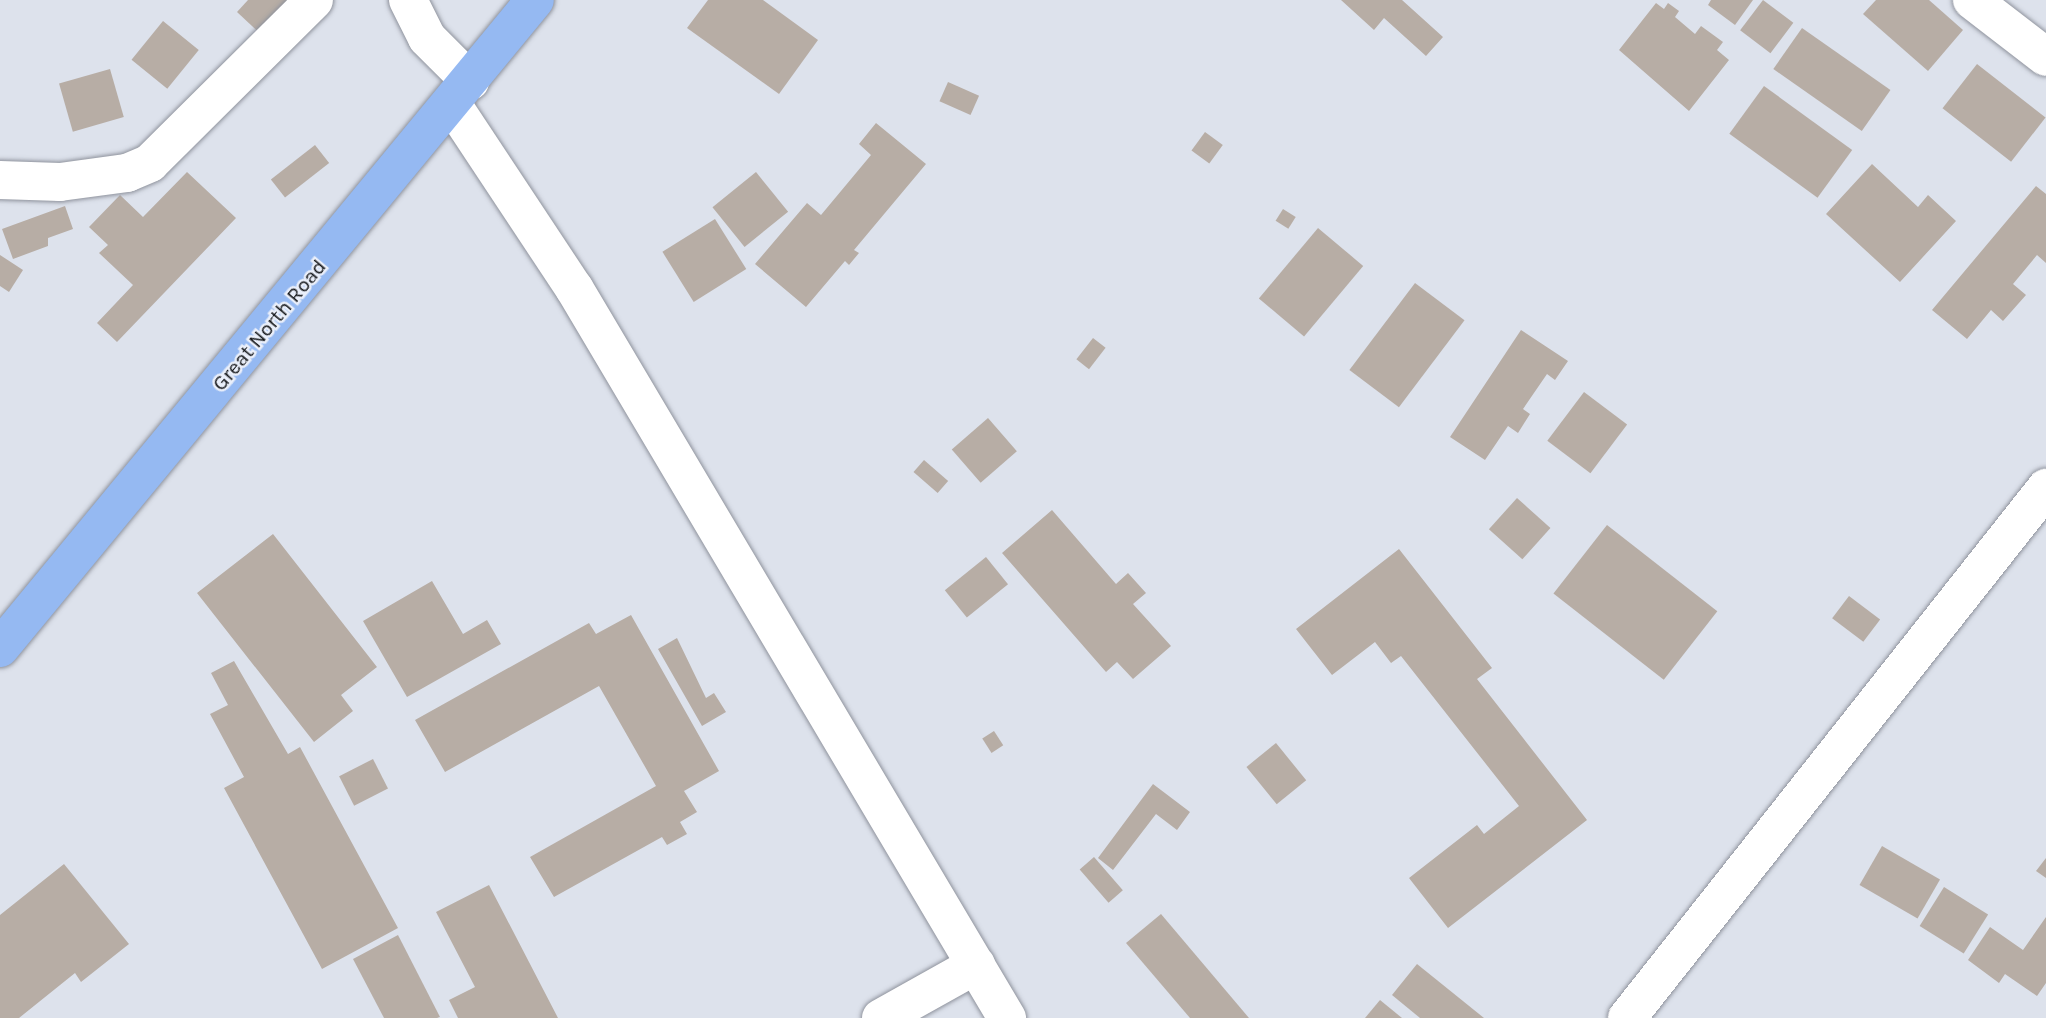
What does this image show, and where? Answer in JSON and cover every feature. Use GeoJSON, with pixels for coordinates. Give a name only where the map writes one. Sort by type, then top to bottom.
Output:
{"type":"FeatureCollection","features":[{"type":"Feature","properties":{"kind":"highway","name":"Great North Road"},"geometry":{"type":"LineString","coordinates":[[0,648],[461,93],[535,0]]}},
{"type":"Feature","properties":{"kind":"street"},"geometry":{"type":"LineString","coordinates":[[0,180],[60,182],[127,173],[150,163],[314,0]]}},
{"type":"Feature","properties":{"kind":"street"},"geometry":{"type":"LineString","coordinates":[[408,0],[426,38],[461,93],[573,288],[1007,1018]]}},
{"type":"Feature","properties":{"kind":"street"},"geometry":{"type":"LineString","coordinates":[[1972,0],[2046,57]]}},
{"type":"Feature","properties":{"kind":"street"},"geometry":{"type":"LineString","coordinates":[[1627,1018],[2046,488]]}},
{"type":"Feature","properties":{"kind":"street"},"geometry":{"type":"LineString","coordinates":[[881,1018],[976,965]]}},
{"type":"Feature","properties":{"kind":"building"},"geometry":{"type":"Polygon","coordinates":[[[248,0],[291,0],[266,39],[237,12],[248,0]]]}},
{"type":"Feature","properties":{"kind":"building"},"geometry":{"type":"Polygon","coordinates":[[[708,0],[763,0],[818,40],[779,94],[687,28],[708,0]]]}},
{"type":"Feature","properties":{"kind":"building"},"geometry":{"type":"Polygon","coordinates":[[[1341,0],[1402,0],[1443,37],[1426,56],[1384,18],[1374,30],[1341,0]]]}},
{"type":"Feature","properties":{"kind":"building"},"geometry":{"type":"Polygon","coordinates":[[[1711,0],[1753,0],[1735,25],[1708,5],[1711,0]]]}},
{"type":"Feature","properties":{"kind":"building"},"geometry":{"type":"Polygon","coordinates":[[[1763,0],[1793,23],[1770,53],[1740,30],[1763,0]]]}},
{"type":"Feature","properties":{"kind":"building"},"geometry":{"type":"Polygon","coordinates":[[[1876,0],[1929,0],[1963,30],[1928,71],[1863,14],[1876,0]]]}},
{"type":"Feature","properties":{"kind":"building"},"geometry":{"type":"Polygon","coordinates":[[[1656,3],[1664,9],[1668,3],[1679,11],[1675,17],[1695,34],[1701,26],[1723,42],[1717,50],[1729,60],[1689,111],[1619,50],[1656,3]]]}},
{"type":"Feature","properties":{"kind":"building"},"geometry":{"type":"Polygon","coordinates":[[[163,21],[199,50],[167,89],[132,60],[163,21]]]}},
{"type":"Feature","properties":{"kind":"building"},"geometry":{"type":"Polygon","coordinates":[[[1802,28],[1890,90],[1862,131],[1773,69],[1802,28]]]}},
{"type":"Feature","properties":{"kind":"building"},"geometry":{"type":"Polygon","coordinates":[[[1977,64],[2046,118],[2011,162],[1943,108],[1977,64]]]}},
{"type":"Feature","properties":{"kind":"building"},"geometry":{"type":"Polygon","coordinates":[[[110,69],[124,117],[73,132],[59,84],[110,69]]]}},
{"type":"Feature","properties":{"kind":"building"},"geometry":{"type":"Polygon","coordinates":[[[948,82],[979,96],[971,115],[939,101],[948,82]]]}},
{"type":"Feature","properties":{"kind":"building"},"geometry":{"type":"Polygon","coordinates":[[[1764,86],[1852,150],[1818,198],[1729,134],[1764,86]]]}},
{"type":"Feature","properties":{"kind":"building"},"geometry":{"type":"Polygon","coordinates":[[[876,123],[926,164],[854,250],[859,253],[849,265],[845,261],[806,307],[755,264],[807,203],[821,215],[871,155],[859,144],[876,123]]]}},
{"type":"Feature","properties":{"kind":"building"},"geometry":{"type":"Polygon","coordinates":[[[1205,132],[1223,145],[1209,164],[1191,151],[1205,132]]]}},
{"type":"Feature","properties":{"kind":"building"},"geometry":{"type":"Polygon","coordinates":[[[315,145],[329,163],[285,198],[271,179],[315,145]]]}},
{"type":"Feature","properties":{"kind":"building"},"geometry":{"type":"Polygon","coordinates":[[[1872,164],[1918,207],[1928,195],[1956,221],[1900,282],[1826,214],[1872,164]]]}},
{"type":"Feature","properties":{"kind":"building"},"geometry":{"type":"Polygon","coordinates":[[[187,172],[236,218],[117,342],[97,323],[133,285],[99,253],[108,245],[89,227],[120,195],[143,217],[187,172]]]}},
{"type":"Feature","properties":{"kind":"building"},"geometry":{"type":"Polygon","coordinates":[[[756,172],[788,212],[745,247],[712,207],[756,172]]]}},
{"type":"Feature","properties":{"kind":"building"},"geometry":{"type":"Polygon","coordinates":[[[2036,186],[2046,194],[2046,263],[2037,255],[2013,284],[2026,295],[2003,321],[1991,310],[1967,339],[1932,310],[2036,186]]]}},
{"type":"Feature","properties":{"kind":"building"},"geometry":{"type":"Polygon","coordinates":[[[65,206],[73,229],[48,238],[48,246],[13,259],[2,229],[65,206]]]}},
{"type":"Feature","properties":{"kind":"building"},"geometry":{"type":"Polygon","coordinates":[[[1283,209],[1296,217],[1288,229],[1276,221],[1283,209]]]}},
{"type":"Feature","properties":{"kind":"building"},"geometry":{"type":"Polygon","coordinates":[[[715,219],[746,269],[694,302],[662,252],[715,219]]]}},
{"type":"Feature","properties":{"kind":"building"},"geometry":{"type":"Polygon","coordinates":[[[1318,228],[1363,266],[1304,336],[1259,298],[1318,228]]]}},
{"type":"Feature","properties":{"kind":"building"},"geometry":{"type":"Polygon","coordinates":[[[0,255],[23,270],[9,292],[0,286],[0,255]]]}},
{"type":"Feature","properties":{"kind":"building"},"geometry":{"type":"Polygon","coordinates":[[[1415,283],[1465,320],[1399,407],[1349,370],[1415,283]]]}},
{"type":"Feature","properties":{"kind":"building"},"geometry":{"type":"Polygon","coordinates":[[[1521,330],[1568,361],[1555,380],[1547,374],[1523,409],[1530,414],[1518,433],[1508,426],[1485,460],[1450,437],[1521,330]]]}},
{"type":"Feature","properties":{"kind":"building"},"geometry":{"type":"Polygon","coordinates":[[[1093,338],[1106,348],[1089,369],[1076,359],[1093,338]]]}},
{"type":"Feature","properties":{"kind":"building"},"geometry":{"type":"Polygon","coordinates":[[[1584,392],[1627,424],[1590,473],[1547,441],[1584,392]]]}},
{"type":"Feature","properties":{"kind":"building"},"geometry":{"type":"Polygon","coordinates":[[[988,418],[1017,451],[981,483],[952,449],[988,418]]]}},
{"type":"Feature","properties":{"kind":"building"},"geometry":{"type":"Polygon","coordinates":[[[924,460],[948,481],[938,493],[914,472],[924,460]]]}},
{"type":"Feature","properties":{"kind":"building"},"geometry":{"type":"Polygon","coordinates":[[[1517,498],[1550,528],[1522,559],[1489,529],[1517,498]]]}},
{"type":"Feature","properties":{"kind":"building"},"geometry":{"type":"Polygon","coordinates":[[[1052,510],[1116,584],[1128,573],[1146,593],[1133,604],[1171,646],[1133,679],[1117,662],[1106,672],[1002,553],[1052,510]]]}},
{"type":"Feature","properties":{"kind":"building"},"geometry":{"type":"Polygon","coordinates":[[[1607,525],[1717,611],[1664,680],[1553,594],[1607,525]]]}},
{"type":"Feature","properties":{"kind":"building"},"geometry":{"type":"Polygon","coordinates":[[[273,534],[377,667],[341,695],[353,711],[314,742],[197,593],[273,534]]]}},
{"type":"Feature","properties":{"kind":"building"},"geometry":{"type":"Polygon","coordinates":[[[1399,549],[1492,668],[1477,679],[1587,820],[1448,928],[1409,878],[1477,825],[1484,834],[1519,806],[1401,656],[1391,663],[1375,642],[1332,675],[1296,629],[1399,549]]]}},
{"type":"Feature","properties":{"kind":"building"},"geometry":{"type":"Polygon","coordinates":[[[986,557],[1008,584],[967,618],[945,590],[986,557]]]}},
{"type":"Feature","properties":{"kind":"building"},"geometry":{"type":"Polygon","coordinates":[[[432,581],[463,634],[487,620],[501,644],[407,697],[363,621],[432,581]]]}},
{"type":"Feature","properties":{"kind":"building"},"geometry":{"type":"Polygon","coordinates":[[[1849,596],[1880,619],[1863,642],[1832,618],[1849,596]]]}},
{"type":"Feature","properties":{"kind":"building"},"geometry":{"type":"Polygon","coordinates":[[[631,615],[719,771],[684,791],[697,812],[680,822],[687,834],[667,845],[662,837],[554,897],[530,857],[656,786],[599,686],[445,772],[415,720],[589,623],[596,634],[631,615]]]}},
{"type":"Feature","properties":{"kind":"building"},"geometry":{"type":"Polygon","coordinates":[[[677,638],[706,698],[714,693],[726,712],[702,726],[658,649],[677,638]]]}},
{"type":"Feature","properties":{"kind":"building"},"geometry":{"type":"Polygon","coordinates":[[[234,661],[288,754],[300,747],[398,928],[322,969],[224,788],[244,777],[210,714],[228,705],[211,673],[234,661]]]}},
{"type":"Feature","properties":{"kind":"building"},"geometry":{"type":"Polygon","coordinates":[[[994,731],[1003,745],[992,753],[982,739],[994,731]]]}},
{"type":"Feature","properties":{"kind":"building"},"geometry":{"type":"Polygon","coordinates":[[[1276,743],[1306,780],[1277,804],[1246,767],[1276,743]]]}},
{"type":"Feature","properties":{"kind":"building"},"geometry":{"type":"Polygon","coordinates":[[[373,759],[388,788],[354,806],[339,776],[373,759]]]}},
{"type":"Feature","properties":{"kind":"building"},"geometry":{"type":"Polygon","coordinates":[[[1153,784],[1190,812],[1177,830],[1156,814],[1113,870],[1098,858],[1153,784]]]}},
{"type":"Feature","properties":{"kind":"building"},"geometry":{"type":"Polygon","coordinates":[[[1882,846],[1940,880],[1918,918],[1860,885],[1882,846]]]}},
{"type":"Feature","properties":{"kind":"building"},"geometry":{"type":"Polygon","coordinates":[[[1094,857],[1123,890],[1109,903],[1080,869],[1094,857]]]}},
{"type":"Feature","properties":{"kind":"building"},"geometry":{"type":"Polygon","coordinates":[[[2046,858],[2046,878],[2036,871],[2046,858]]]}},
{"type":"Feature","properties":{"kind":"building"},"geometry":{"type":"Polygon","coordinates":[[[64,864],[129,944],[81,982],[75,973],[19,1018],[0,1018],[0,915],[64,864]]]}},
{"type":"Feature","properties":{"kind":"building"},"geometry":{"type":"Polygon","coordinates":[[[489,885],[558,1018],[458,1018],[449,1000],[475,987],[436,912],[489,885]]]}},
{"type":"Feature","properties":{"kind":"building"},"geometry":{"type":"Polygon","coordinates":[[[1944,887],[1988,915],[1964,954],[1920,926],[1944,887]]]}},
{"type":"Feature","properties":{"kind":"building"},"geometry":{"type":"Polygon","coordinates":[[[1161,914],[1249,1018],[1190,1018],[1126,943],[1161,914]]]}},
{"type":"Feature","properties":{"kind":"building"},"geometry":{"type":"Polygon","coordinates":[[[2046,917],[2046,983],[2037,996],[2005,974],[1999,983],[1968,960],[1990,927],[2023,950],[2046,917]]]}},
{"type":"Feature","properties":{"kind":"building"},"geometry":{"type":"Polygon","coordinates":[[[398,935],[440,1017],[384,1018],[353,959],[398,935]]]}},
{"type":"Feature","properties":{"kind":"building"},"geometry":{"type":"Polygon","coordinates":[[[1417,964],[1484,1018],[1420,1018],[1392,995],[1417,964]]]}},
{"type":"Feature","properties":{"kind":"building"},"geometry":{"type":"Polygon","coordinates":[[[1380,1000],[1402,1018],[1365,1018],[1380,1000]]]}}]}
